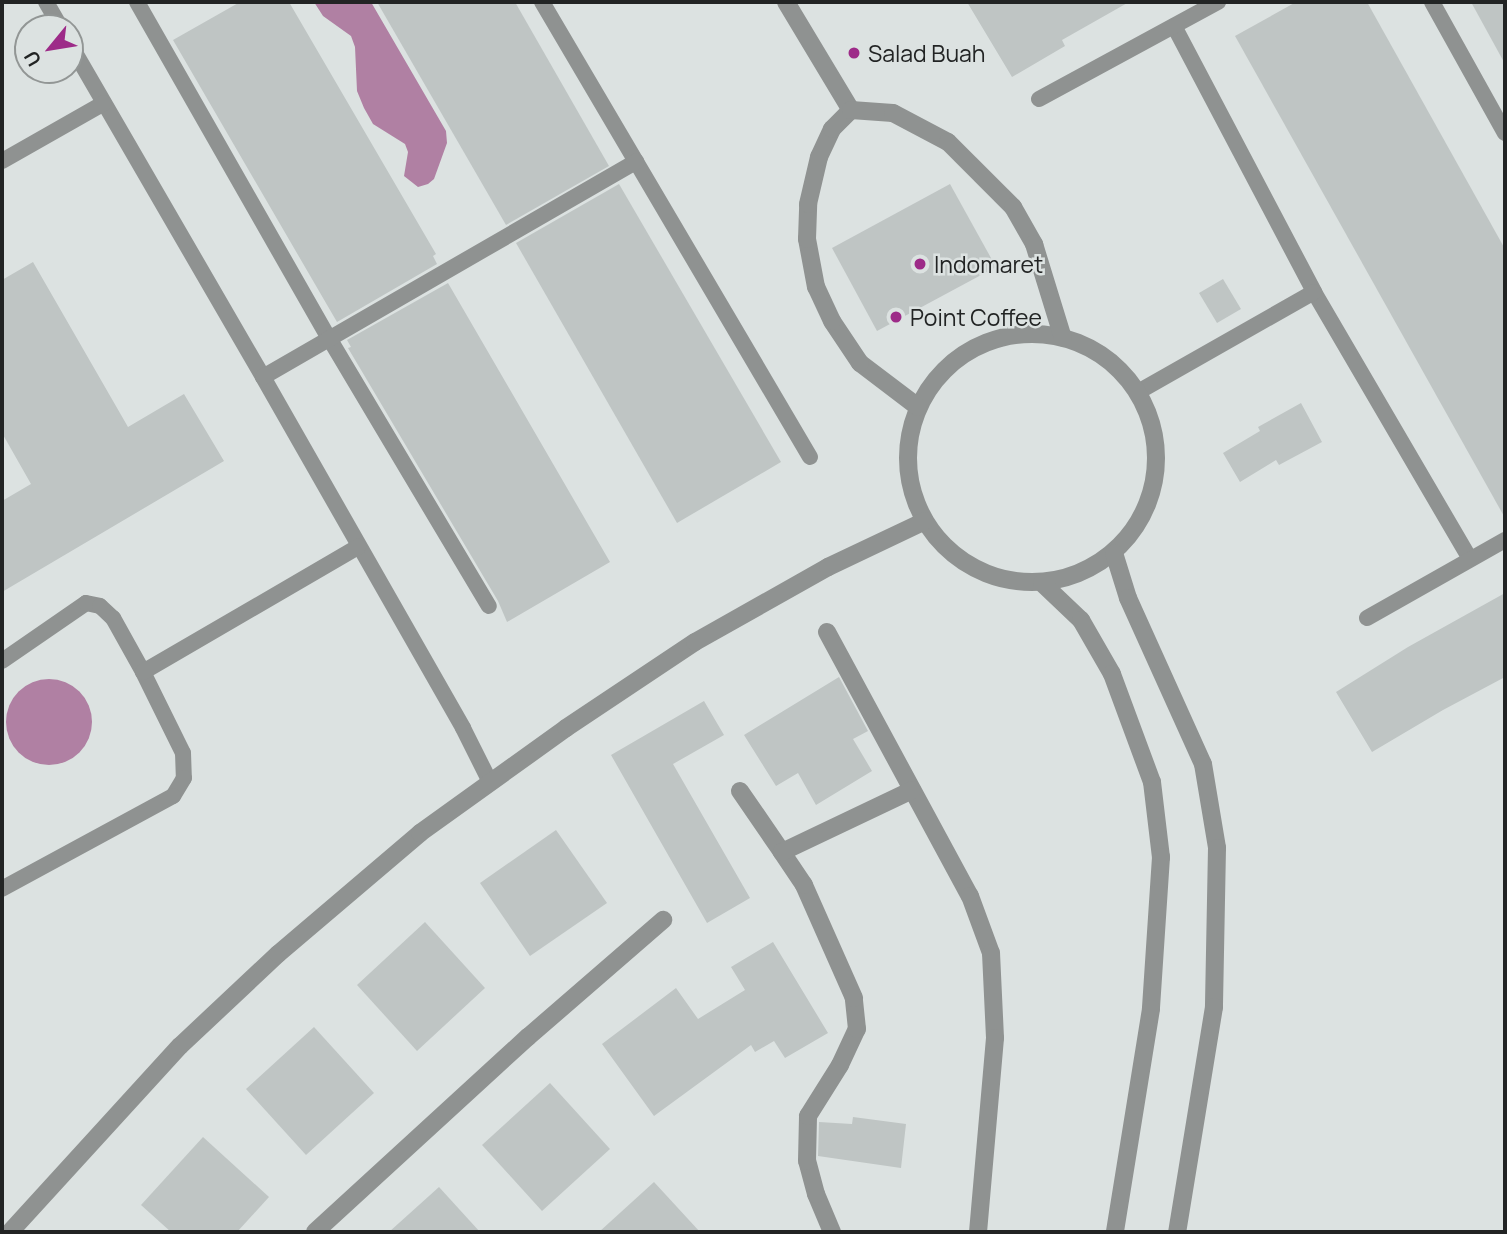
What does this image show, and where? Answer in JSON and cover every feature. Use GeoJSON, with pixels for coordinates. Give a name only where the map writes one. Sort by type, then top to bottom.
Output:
{"type":"FeatureCollection","features":[{"type":"Feature","properties":{"kind":"street"},"geometry":{"type":"LineString","coordinates":[[786,2],[850,110]]}},
{"type":"Feature","properties":{"kind":"street"},"geometry":{"type":"LineString","coordinates":[[850,110],[894,113],[948,142],[1013,207],[1034,244],[1063,338]]}},
{"type":"Feature","properties":{"kind":"street"},"geometry":{"type":"LineString","coordinates":[[850,110],[832,129],[819,157],[808,204],[807,239],[816,287],[832,321],[860,363],[886,386],[918,407]]}},
{"type":"Feature","properties":{"kind":"street"},"geometry":{"type":"LineString","coordinates":[[1029,333],[1063,338],[1092,349],[1118,368],[1138,393],[1152,425],[1157,459],[1152,494],[1137,526],[1114,553],[1081,574],[1042,583],[1008,581],[974,569],[946,548],[925,520],[913,493],[908,464],[910,435],[918,407],[937,377],[963,354],[994,339],[1029,333]]}},
{"type":"Feature","properties":{"kind":"street"},"geometry":{"type":"LineString","coordinates":[[10,1232],[180,1046],[420,833],[695,642],[828,567],[925,520]]}},
{"type":"Feature","properties":{"kind":"street"},"geometry":{"type":"LineString","coordinates":[[1114,553],[1133,611],[1203,764],[1217,848],[1214,1007],[1177,1232]]}},
{"type":"Feature","properties":{"kind":"street"},"geometry":{"type":"LineString","coordinates":[[1042,583],[1081,620],[1112,674],[1152,782],[1160,845],[1150,1009],[1115,1232]]}},
{"type":"Feature","properties":{"kind":"street"},"geometry":{"type":"LineString","coordinates":[[827,632],[970,896],[991,953],[995,1038],[978,1232]]}},
{"type":"Feature","properties":{"kind":"street"},"geometry":{"type":"LineString","coordinates":[[782,852],[912,790]]}},
{"type":"Feature","properties":{"kind":"street"},"geometry":{"type":"LineString","coordinates":[[740,791],[804,886],[853,998],[857,1029],[808,1116],[807,1161],[816,1194],[832,1232]]}},
{"type":"Feature","properties":{"kind":"street"},"geometry":{"type":"LineString","coordinates":[[315,1232],[528,1037],[663,920]]}},
{"type":"Feature","properties":{"kind":"lane"},"geometry":{"type":"LineString","coordinates":[[136,2],[329,338],[489,606]]}},
{"type":"Feature","properties":{"kind":"lane"},"geometry":{"type":"LineString","coordinates":[[542,2],[810,457]]}},
{"type":"Feature","properties":{"kind":"lane"},"geometry":{"type":"LineString","coordinates":[[1039,99],[1218,2]]}},
{"type":"Feature","properties":{"kind":"lane"},"geometry":{"type":"LineString","coordinates":[[1432,2],[1505,133]]}},
{"type":"Feature","properties":{"kind":"lane"},"geometry":{"type":"LineString","coordinates":[[1174,26],[1314,292],[1469,559]]}},
{"type":"Feature","properties":{"kind":"lane"},"geometry":{"type":"LineString","coordinates":[[84,68],[463,728],[490,782]]}},
{"type":"Feature","properties":{"kind":"lane"},"geometry":{"type":"LineString","coordinates":[[2,161],[104,103]]}},
{"type":"Feature","properties":{"kind":"lane"},"geometry":{"type":"LineString","coordinates":[[263,377],[636,162]]}},
{"type":"Feature","properties":{"kind":"lane"},"geometry":{"type":"LineString","coordinates":[[1138,393],[1314,292]]}},
{"type":"Feature","properties":{"kind":"lane"},"geometry":{"type":"LineString","coordinates":[[1367,618],[1505,540]]}},
{"type":"Feature","properties":{"kind":"lane"},"geometry":{"type":"LineString","coordinates":[[143,672],[358,547]]}},
{"type":"Feature","properties":{"kind":"lane"},"geometry":{"type":"LineString","coordinates":[[2,661],[86,603],[100,606],[113,618],[183,753],[184,778],[173,796],[2,888]]}},
{"type":"Feature","properties":{"kind":"shaded area"},"geometry":{"type":"Polygon","coordinates":[[[314,2],[371,2],[446,131],[447,143],[434,179],[428,184],[418,187],[404,176],[408,152],[405,144],[373,124],[357,91],[355,47],[351,36],[323,16],[314,2]]]}},
{"type":"Feature","properties":{"kind":"shaded area"},"geometry":{"type":"Polygon","coordinates":[[[49,679],[73,686],[85,698],[92,722],[85,746],[73,758],[49,765],[25,758],[13,746],[6,722],[13,698],[25,686],[49,679]]]}},
{"type":"Feature","properties":{"kind":"building"},"geometry":{"type":"Polygon","coordinates":[[[240,2],[289,2],[436,254],[433,256],[437,264],[337,322],[173,40],[240,2]]]}},
{"type":"Feature","properties":{"kind":"building"},"geometry":{"type":"Polygon","coordinates":[[[377,2],[515,2],[609,166],[506,225],[377,2]]]}},
{"type":"Feature","properties":{"kind":"building"},"geometry":{"type":"Polygon","coordinates":[[[967,2],[1129,2],[1062,40],[1065,46],[1012,77],[967,2]]]}},
{"type":"Feature","properties":{"kind":"building"},"geometry":{"type":"Polygon","coordinates":[[[1296,2],[1367,2],[1505,249],[1505,518],[1235,36],[1296,2]]]}},
{"type":"Feature","properties":{"kind":"building"},"geometry":{"type":"Polygon","coordinates":[[[1471,2],[1505,2],[1505,64],[1471,2]]]}},
{"type":"Feature","properties":{"kind":"building"},"geometry":{"type":"Polygon","coordinates":[[[619,184],[781,462],[677,523],[516,243],[619,184]]]}},
{"type":"Feature","properties":{"kind":"building"},"geometry":{"type":"Polygon","coordinates":[[[950,184],[996,267],[877,331],[832,248],[950,184]]]}},
{"type":"Feature","properties":{"kind":"building"},"geometry":{"type":"Polygon","coordinates":[[[33,262],[128,427],[184,394],[224,461],[2,592],[2,501],[31,484],[2,433],[2,280],[33,262]]]}},
{"type":"Feature","properties":{"kind":"building"},"geometry":{"type":"Polygon","coordinates":[[[1223,279],[1241,309],[1217,323],[1199,293],[1223,279]]]}},
{"type":"Feature","properties":{"kind":"building"},"geometry":{"type":"Polygon","coordinates":[[[448,283],[610,562],[507,622],[498,601],[348,348],[351,347],[347,340],[448,283]]]}},
{"type":"Feature","properties":{"kind":"building"},"geometry":{"type":"Polygon","coordinates":[[[1301,403],[1322,442],[1279,465],[1276,460],[1240,482],[1223,453],[1260,431],[1258,427],[1301,403]]]}},
{"type":"Feature","properties":{"kind":"building"},"geometry":{"type":"Polygon","coordinates":[[[1505,593],[1505,677],[1372,752],[1336,692],[1408,647],[1505,593]]]}},
{"type":"Feature","properties":{"kind":"building"},"geometry":{"type":"Polygon","coordinates":[[[839,677],[868,731],[853,739],[872,771],[816,805],[798,773],[776,786],[744,735],[839,677]]]}},
{"type":"Feature","properties":{"kind":"building"},"geometry":{"type":"Polygon","coordinates":[[[704,701],[724,735],[673,764],[750,898],[707,923],[611,755],[704,701]]]}},
{"type":"Feature","properties":{"kind":"building"},"geometry":{"type":"Polygon","coordinates":[[[556,830],[607,903],[530,956],[480,883],[556,830]]]}},
{"type":"Feature","properties":{"kind":"building"},"geometry":{"type":"Polygon","coordinates":[[[425,922],[485,988],[417,1051],[357,985],[425,922]]]}},
{"type":"Feature","properties":{"kind":"building"},"geometry":{"type":"Polygon","coordinates":[[[773,942],[828,1033],[785,1058],[774,1041],[755,1052],[751,1045],[654,1116],[602,1044],[676,988],[698,1019],[745,990],[731,967],[773,942]]]}},
{"type":"Feature","properties":{"kind":"building"},"geometry":{"type":"Polygon","coordinates":[[[314,1027],[374,1093],[306,1155],[246,1089],[314,1027]]]}},
{"type":"Feature","properties":{"kind":"building"},"geometry":{"type":"Polygon","coordinates":[[[550,1083],[610,1149],[542,1211],[482,1145],[550,1083]]]}},
{"type":"Feature","properties":{"kind":"building"},"geometry":{"type":"Polygon","coordinates":[[[853,1117],[906,1124],[901,1168],[818,1156],[819,1122],[852,1124],[853,1117]]]}},
{"type":"Feature","properties":{"kind":"building"},"geometry":{"type":"Polygon","coordinates":[[[203,1137],[269,1197],[237,1232],[171,1232],[141,1205],[203,1137]]]}},
{"type":"Feature","properties":{"kind":"building"},"geometry":{"type":"Polygon","coordinates":[[[654,1182],[700,1232],[599,1232],[654,1182]]]}},
{"type":"Feature","properties":{"kind":"building"},"geometry":{"type":"Polygon","coordinates":[[[439,1187],[480,1232],[389,1232],[439,1187]]]}},
{"type":"Feature","properties":{"kind":"place","name":"Salad Buah"},"geometry":{"type":"Point","coordinates":[854,53]}},
{"type":"Feature","properties":{"kind":"place","name":"Indomaret"},"geometry":{"type":"Point","coordinates":[920,264]}},
{"type":"Feature","properties":{"kind":"place","name":"Point Coffee"},"geometry":{"type":"Point","coordinates":[896,317]}}]}
